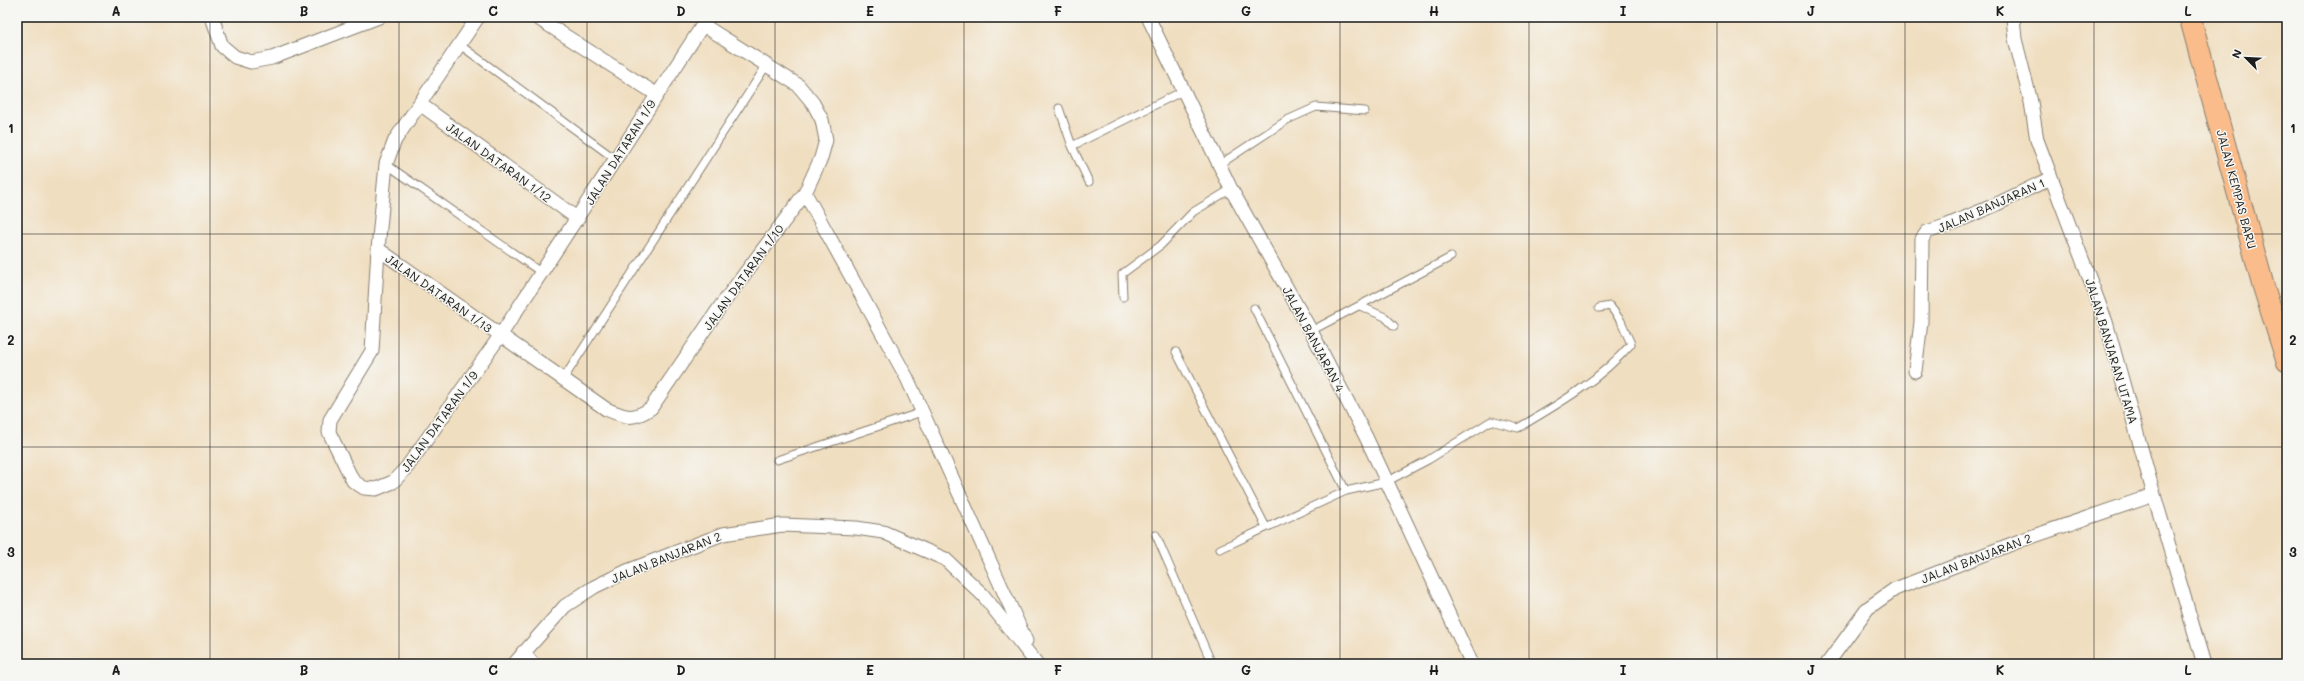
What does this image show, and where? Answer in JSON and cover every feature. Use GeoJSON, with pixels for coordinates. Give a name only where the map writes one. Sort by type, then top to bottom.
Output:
{"type":"FeatureCollection","features":[{"type":"Feature","properties":{"kind":"main road","name":"JALAN KEMPAS BARU"},"geometry":{"type":"LineString","coordinates":[[2190,17],[2263,285],[2287,361]]}},
{"type":"Feature","properties":{"kind":"street"},"geometry":{"type":"LineString","coordinates":[[212,17],[222,46],[234,57],[251,62],[272,58],[379,17]]}},
{"type":"Feature","properties":{"kind":"street","name":"JALAN DATARAN 1/9"},"geometry":{"type":"LineString","coordinates":[[478,17],[396,140],[386,164],[378,249],[372,351],[330,420],[329,432],[353,481],[364,488],[376,489],[393,482],[407,467],[500,336],[578,219],[656,94],[705,21]]}},
{"type":"Feature","properties":{"kind":"street"},"geometry":{"type":"LineString","coordinates":[[536,17],[656,94]]}},
{"type":"Feature","properties":{"kind":"street","name":"JALAN BANJARAN 4"},"geometry":{"type":"LineString","coordinates":[[1148,17],[1185,90],[1231,189],[1311,331],[1366,437],[1472,664]]}},
{"type":"Feature","properties":{"kind":"street","name":"JALAN BANJARAN UTAMA"},"geometry":{"type":"LineString","coordinates":[[2014,17],[2015,39],[2031,102],[2037,140],[2085,263],[2106,322],[2154,495],[2204,664]]}},
{"type":"Feature","properties":{"kind":"street","name":"JALAN DATARAN 1/10"},"geometry":{"type":"LineString","coordinates":[[500,336],[564,378],[606,409],[626,417],[640,416],[651,408],[720,307],[805,193],[821,158],[826,140],[822,120],[813,103],[798,85],[766,66],[705,21]]}},
{"type":"Feature","properties":{"kind":"street","name":"JALAN DATARAN 1/12"},"geometry":{"type":"LineString","coordinates":[[420,104],[578,219]]}},
{"type":"Feature","properties":{"kind":"street","name":"JALAN BANJARAN 1"},"geometry":{"type":"LineString","coordinates":[[1915,371],[1921,322],[1922,239],[1927,232],[1962,220],[2051,178]]}},
{"type":"Feature","properties":{"kind":"street"},"geometry":{"type":"LineString","coordinates":[[805,193],[907,378],[1035,661]]}},
{"type":"Feature","properties":{"kind":"street","name":"JALAN DATARAN 1/13"},"geometry":{"type":"LineString","coordinates":[[378,249],[500,336]]}},
{"type":"Feature","properties":{"kind":"street","name":"JALAN BANJARAN 2"},"geometry":{"type":"LineString","coordinates":[[1827,664],[1868,608],[1894,589],[2022,540],[2154,495]]}},
{"type":"Feature","properties":{"kind":"street","name":"JALAN BANJARAN 2"},"geometry":{"type":"LineString","coordinates":[[514,664],[522,652],[566,606],[594,587],[627,571],[723,534],[782,525],[856,528],[883,532],[945,559],[983,595],[1035,661]]}},
{"type":"Feature","properties":{"kind":"street"},"geometry":{"type":"LineString","coordinates":[[522,652],[533,664]]}},
{"type":"Feature","properties":{"kind":"lane"},"geometry":{"type":"LineString","coordinates":[[460,45],[615,159]]}},
{"type":"Feature","properties":{"kind":"lane"},"geometry":{"type":"LineString","coordinates":[[564,378],[766,66]]}},
{"type":"Feature","properties":{"kind":"lane"},"geometry":{"type":"LineString","coordinates":[[1072,146],[1185,90]]}},
{"type":"Feature","properties":{"kind":"lane"},"geometry":{"type":"LineString","coordinates":[[1219,165],[1287,120],[1316,107],[1365,111]]}},
{"type":"Feature","properties":{"kind":"lane"},"geometry":{"type":"LineString","coordinates":[[1059,108],[1072,146],[1088,182]]}},
{"type":"Feature","properties":{"kind":"lane"},"geometry":{"type":"LineString","coordinates":[[386,164],[542,273]]}},
{"type":"Feature","properties":{"kind":"lane"},"geometry":{"type":"LineString","coordinates":[[1123,298],[1122,274],[1160,245],[1193,212],[1231,189]]}},
{"type":"Feature","properties":{"kind":"lane"},"geometry":{"type":"LineString","coordinates":[[1311,331],[1451,257]]}},
{"type":"Feature","properties":{"kind":"lane"},"geometry":{"type":"LineString","coordinates":[[1360,306],[1385,317],[1394,326]]}},
{"type":"Feature","properties":{"kind":"lane"},"geometry":{"type":"LineString","coordinates":[[1220,549],[1346,491],[1386,482],[1428,460],[1491,421],[1518,428],[1561,403],[1613,365],[1631,344],[1621,321],[1610,306],[1599,308]]}},
{"type":"Feature","properties":{"kind":"lane"},"geometry":{"type":"LineString","coordinates":[[1254,308],[1346,491]]}},
{"type":"Feature","properties":{"kind":"lane"},"geometry":{"type":"LineString","coordinates":[[1176,352],[1266,527]]}},
{"type":"Feature","properties":{"kind":"lane"},"geometry":{"type":"LineString","coordinates":[[777,460],[922,412]]}},
{"type":"Feature","properties":{"kind":"lane"},"geometry":{"type":"LineString","coordinates":[[1156,535],[1212,664]]}}]}
